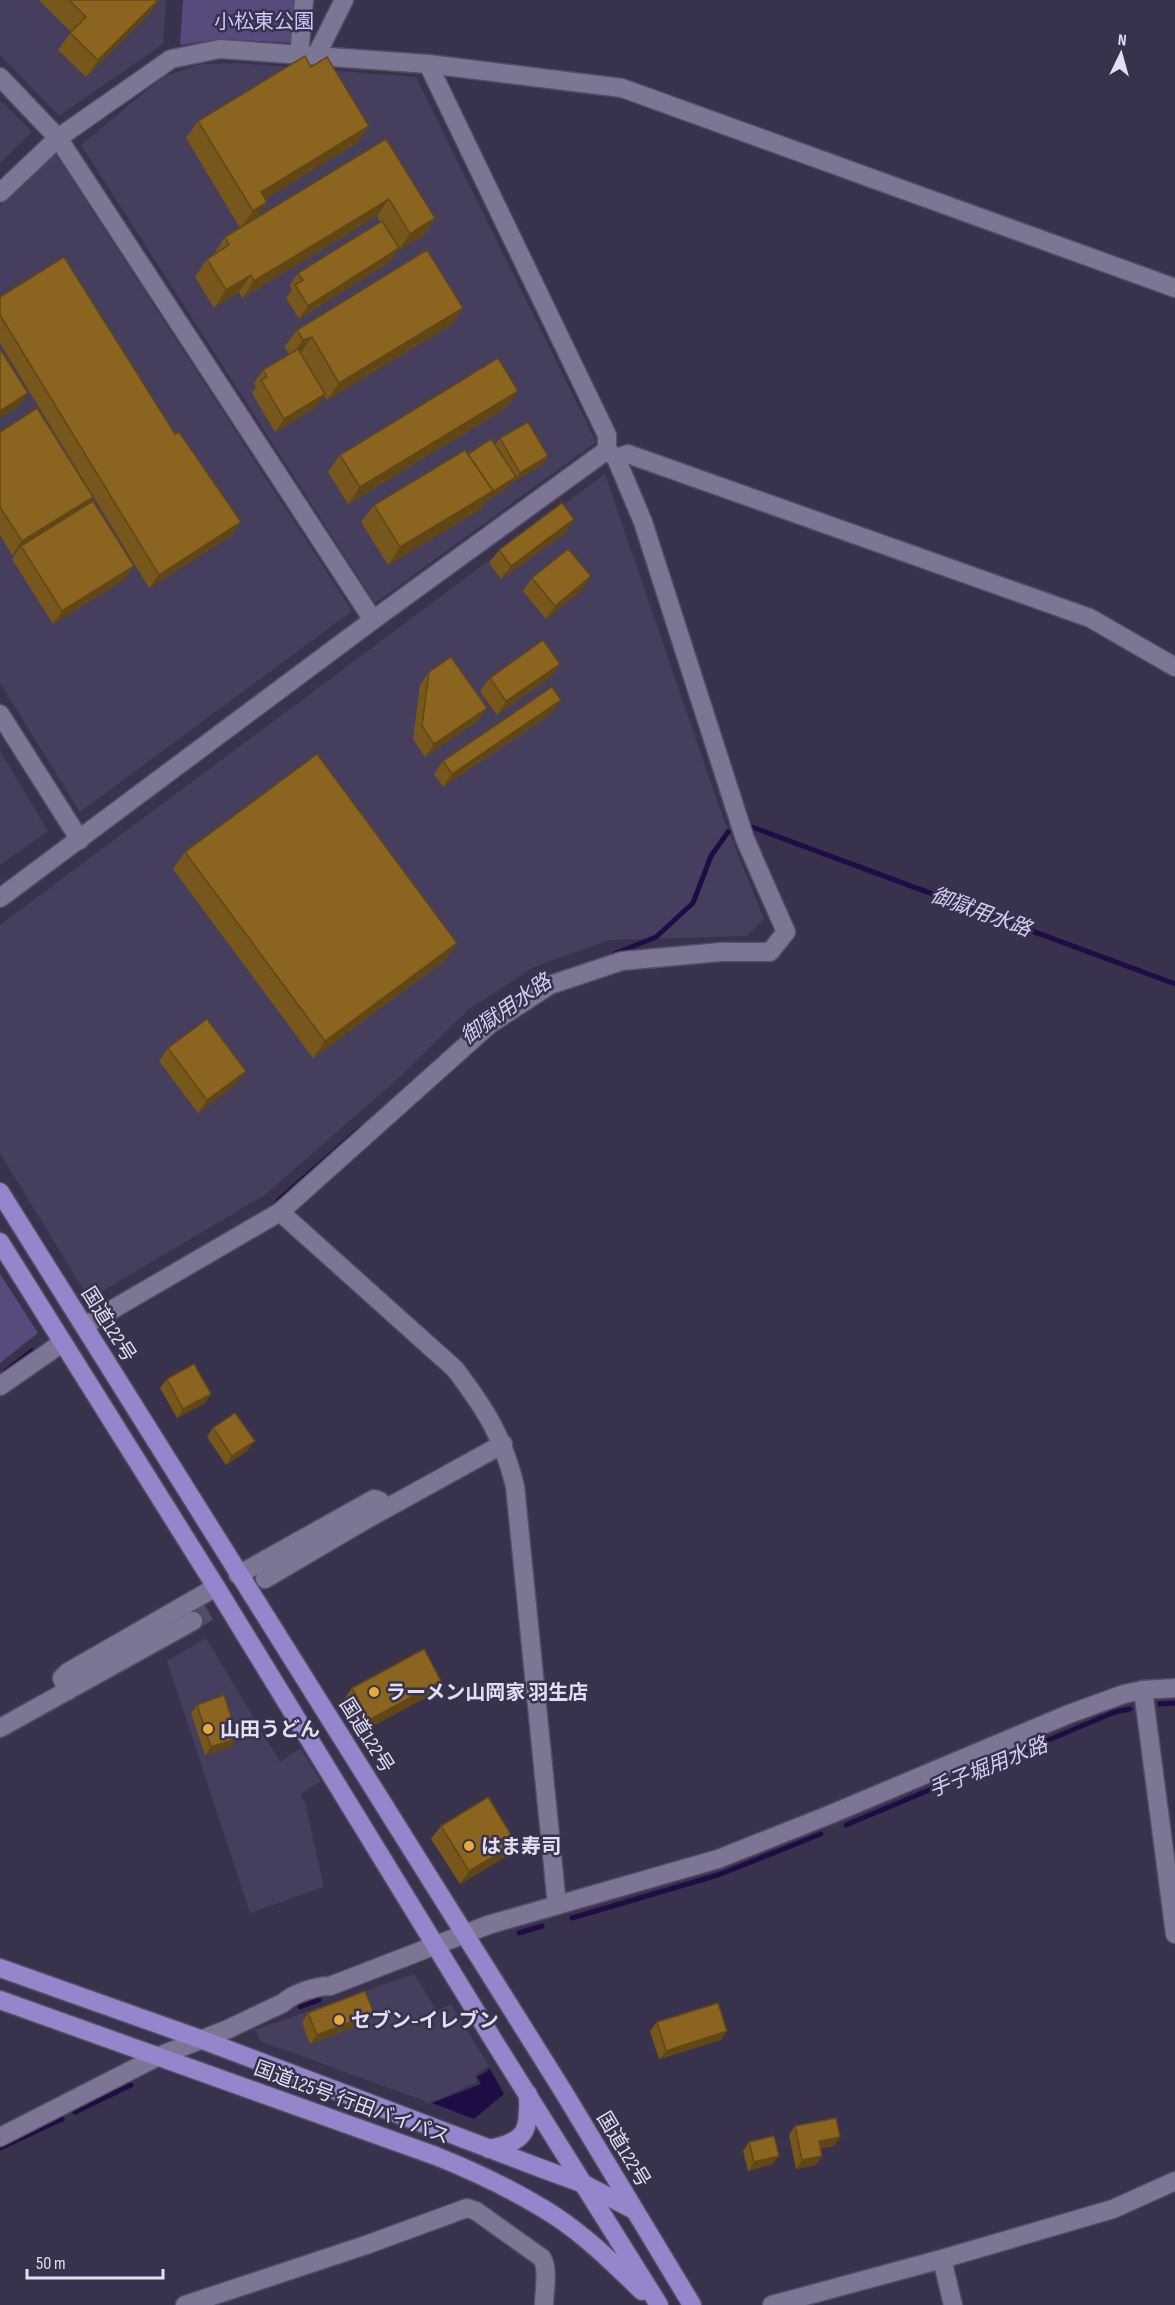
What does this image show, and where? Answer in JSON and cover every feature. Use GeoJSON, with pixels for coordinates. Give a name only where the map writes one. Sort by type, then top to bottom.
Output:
{"type":"FeatureCollection","features":[{"type":"Feature","properties":{"kind":"highway","name":"国道122号"},"geometry":{"type":"LineString","coordinates":[[0,1192],[238,1575],[465,1933],[692,2305]]}},
{"type":"Feature","properties":{"kind":"highway"},"geometry":{"type":"LineString","coordinates":[[0,1242],[216,1587],[658,2305]]}},
{"type":"Feature","properties":{"kind":"highway","name":"国道125号 行田バイパス"},"geometry":{"type":"LineString","coordinates":[[0,1968],[200,2039],[584,2184],[634,2211]]}},
{"type":"Feature","properties":{"kind":"highway","name":"国道125号 行田バイパス"},"geometry":{"type":"LineString","coordinates":[[0,2000],[436,2156],[501,2185],[549,2212],[577,2232],[658,2305]]}},
{"type":"Feature","properties":{"kind":"highway"},"geometry":{"type":"LineString","coordinates":[[489,2149],[508,2145],[523,2134],[529,2115],[528,2092]]}},
{"type":"Feature","properties":{"kind":"street"},"geometry":{"type":"LineString","coordinates":[[304,0],[307,56]]}},
{"type":"Feature","properties":{"kind":"street"},"geometry":{"type":"LineString","coordinates":[[307,56],[344,0]]}},
{"type":"Feature","properties":{"kind":"street"},"geometry":{"type":"LineString","coordinates":[[0,193],[57,138],[171,58],[220,49],[428,64],[622,88],[1175,288]]}},
{"type":"Feature","properties":{"kind":"street"},"geometry":{"type":"LineString","coordinates":[[84,1326],[280,1212],[490,1024],[550,985],[622,961],[721,952],[770,952],[786,933],[745,839],[643,522],[612,454],[607,435],[428,64]]}},
{"type":"Feature","properties":{"kind":"street"},"geometry":{"type":"LineString","coordinates":[[0,77],[57,138],[373,620]]}},
{"type":"Feature","properties":{"kind":"street"},"geometry":{"type":"LineString","coordinates":[[0,898],[373,620],[612,454],[628,454],[1090,618],[1175,667]]}},
{"type":"Feature","properties":{"kind":"street"},"geometry":{"type":"LineString","coordinates":[[0,714],[80,840]]}},
{"type":"Feature","properties":{"kind":"street"},"geometry":{"type":"LineString","coordinates":[[280,1212],[455,1369],[477,1398],[503,1444],[514,1486],[522,1543],[557,1905]]}},
{"type":"Feature","properties":{"kind":"street"},"geometry":{"type":"LineString","coordinates":[[0,1386],[62,1343]]}},
{"type":"Feature","properties":{"kind":"street"},"geometry":{"type":"LineString","coordinates":[[265,1579],[503,1444]]}},
{"type":"Feature","properties":{"kind":"street"},"geometry":{"type":"LineString","coordinates":[[238,1575],[374,1499],[380,1500],[385,1509]]}},
{"type":"Feature","properties":{"kind":"street"},"geometry":{"type":"LineString","coordinates":[[67,1691],[62,1678],[68,1672],[216,1587]]}},
{"type":"Feature","properties":{"kind":"street"},"geometry":{"type":"LineString","coordinates":[[0,1728],[193,1621]]}},
{"type":"Feature","properties":{"kind":"street"},"geometry":{"type":"LineString","coordinates":[[0,2137],[159,2056],[226,2030],[289,1998],[323,1986],[330,1986],[465,1933],[708,1863],[1069,1714],[1143,1690],[1175,1688]]}},
{"type":"Feature","properties":{"kind":"street"},"geometry":{"type":"LineString","coordinates":[[1143,1690],[1175,1934]]}},
{"type":"Feature","properties":{"kind":"street"},"geometry":{"type":"LineString","coordinates":[[772,2305],[1113,2209],[1175,2181]]}},
{"type":"Feature","properties":{"kind":"street"},"geometry":{"type":"LineString","coordinates":[[185,2305],[366,2245],[467,2208],[476,2211],[542,2258],[545,2263],[544,2305]]}},
{"type":"Feature","properties":{"kind":"street"},"geometry":{"type":"LineString","coordinates":[[942,2259],[953,2305]]}},
{"type":"Feature","properties":{"kind":"shaded area"},"geometry":{"type":"Polygon","coordinates":[[[0,0],[166,0],[163,44],[59,116],[0,55],[0,0]]]}},
{"type":"Feature","properties":{"kind":"shaded area"},"geometry":{"type":"Polygon","coordinates":[[[237,63],[416,77],[596,442],[375,603],[81,145],[164,76],[201,64],[237,63]]]}},
{"type":"Feature","properties":{"kind":"shaded area"},"geometry":{"type":"Polygon","coordinates":[[[0,100],[32,132],[0,163],[0,100]]]}},
{"type":"Feature","properties":{"kind":"shaded area"},"geometry":{"type":"Polygon","coordinates":[[[55,153],[352,611],[80,812],[0,683],[0,206],[55,153]]]}},
{"type":"Feature","properties":{"kind":"shaded area"},"geometry":{"type":"Polygon","coordinates":[[[605,474],[722,815],[764,919],[747,936],[609,940],[534,967],[468,1010],[400,1077],[265,1195],[89,1299],[0,1153],[0,925],[605,474]]]}},
{"type":"Feature","properties":{"kind":"shaded area"},"geometry":{"type":"Polygon","coordinates":[[[0,751],[48,831],[0,865],[0,751]]]}},
{"type":"Feature","properties":{"kind":"shaded area"},"geometry":{"type":"Polygon","coordinates":[[[206,1638],[280,1762],[300,1748],[321,1781],[301,1794],[324,1887],[250,1913],[167,1661],[206,1638]]]}},
{"type":"Feature","properties":{"kind":"shaded area"},"geometry":{"type":"Polygon","coordinates":[[[414,1974],[437,2011],[451,2004],[489,2066],[474,2076],[478,2082],[430,2103],[260,2041],[255,2030],[414,1974]]]}},
{"type":"Feature","properties":{"kind":"shaded area"},"geometry":{"type":"Polygon","coordinates":[[[490,2069],[504,2094],[474,2119],[432,2103],[481,2084],[477,2077],[490,2069]]]}},
{"type":"Feature","properties":{"kind":"green space","name":"小松東公園"},"geometry":{"type":"Polygon","coordinates":[[[183,0],[299,0],[296,43],[221,39],[180,45],[183,0]]]}},
{"type":"Feature","properties":{"kind":"green space"},"geometry":{"type":"Polygon","coordinates":[[[0,1274],[38,1333],[0,1363],[0,1274]]]}},
{"type":"Feature","properties":{"kind":"building"},"geometry":{"type":"Polygon","coordinates":[[[69,0],[158,0],[98,60],[70,33],[86,17],[69,0]]]}},
{"type":"Feature","properties":{"kind":"building"},"geometry":{"type":"Polygon","coordinates":[[[305,56],[311,67],[327,57],[369,126],[261,192],[267,202],[253,211],[198,121],[305,56]]]}},
{"type":"Feature","properties":{"kind":"building"},"geometry":{"type":"Polygon","coordinates":[[[386,139],[435,218],[410,234],[389,199],[254,281],[251,275],[226,290],[207,259],[229,245],[225,237],[386,139]]]}},
{"type":"Feature","properties":{"kind":"building"},"geometry":{"type":"Polygon","coordinates":[[[382,221],[399,248],[308,306],[295,285],[303,280],[298,273],[382,221]]]}},
{"type":"Feature","properties":{"kind":"building"},"geometry":{"type":"Polygon","coordinates":[[[427,250],[463,308],[339,383],[312,337],[303,340],[297,330],[427,250]]]}},
{"type":"Feature","properties":{"kind":"building"},"geometry":{"type":"Polygon","coordinates":[[[64,257],[175,434],[179,432],[241,522],[159,575],[0,315],[0,297],[64,257]]]}},
{"type":"Feature","properties":{"kind":"building"},"geometry":{"type":"Polygon","coordinates":[[[0,349],[28,393],[0,411],[0,349]]]}},
{"type":"Feature","properties":{"kind":"building"},"geometry":{"type":"Polygon","coordinates":[[[298,349],[325,394],[284,419],[261,380],[267,377],[263,370],[298,349]]]}},
{"type":"Feature","properties":{"kind":"building"},"geometry":{"type":"Polygon","coordinates":[[[498,358],[518,391],[360,487],[340,455],[498,358]]]}},
{"type":"Feature","properties":{"kind":"building"},"geometry":{"type":"Polygon","coordinates":[[[37,408],[93,497],[22,541],[0,507],[0,432],[37,408]]]}},
{"type":"Feature","properties":{"kind":"building"},"geometry":{"type":"Polygon","coordinates":[[[528,422],[548,456],[520,473],[500,438],[528,422]]]}},
{"type":"Feature","properties":{"kind":"building"},"geometry":{"type":"Polygon","coordinates":[[[491,439],[516,477],[492,492],[468,454],[491,439]]]}},
{"type":"Feature","properties":{"kind":"building"},"geometry":{"type":"Polygon","coordinates":[[[465,450],[493,491],[400,547],[374,505],[465,450]]]}},
{"type":"Feature","properties":{"kind":"building"},"geometry":{"type":"Polygon","coordinates":[[[93,501],[134,566],[62,611],[21,546],[93,501]]]}},
{"type":"Feature","properties":{"kind":"building"},"geometry":{"type":"Polygon","coordinates":[[[562,503],[574,519],[511,566],[499,550],[562,503]]]}},
{"type":"Feature","properties":{"kind":"building"},"geometry":{"type":"Polygon","coordinates":[[[568,549],[591,576],[555,606],[532,578],[568,549]]]}},
{"type":"Feature","properties":{"kind":"building"},"geometry":{"type":"Polygon","coordinates":[[[543,640],[560,664],[506,701],[490,678],[543,640]]]}},
{"type":"Feature","properties":{"kind":"building"},"geometry":{"type":"Polygon","coordinates":[[[451,657],[487,708],[434,744],[422,726],[429,672],[451,657]]]}},
{"type":"Feature","properties":{"kind":"building"},"geometry":{"type":"Polygon","coordinates":[[[552,687],[561,700],[452,774],[443,761],[552,687]]]}},
{"type":"Feature","properties":{"kind":"building"},"geometry":{"type":"Polygon","coordinates":[[[317,754],[457,943],[325,1041],[185,852],[317,754]]]}},
{"type":"Feature","properties":{"kind":"building"},"geometry":{"type":"Polygon","coordinates":[[[207,1019],[246,1071],[207,1100],[168,1048],[207,1019]]]}},
{"type":"Feature","properties":{"kind":"building"},"geometry":{"type":"Polygon","coordinates":[[[194,1364],[211,1394],[183,1409],[167,1379],[194,1364]]]}},
{"type":"Feature","properties":{"kind":"building"},"geometry":{"type":"Polygon","coordinates":[[[235,1413],[255,1441],[232,1456],[213,1428],[235,1413]]]}},
{"type":"Feature","properties":{"kind":"building"},"geometry":{"type":"Polygon","coordinates":[[[424,1649],[441,1681],[369,1720],[352,1688],[424,1649]]]}},
{"type":"Feature","properties":{"kind":"building"},"geometry":{"type":"Polygon","coordinates":[[[224,1695],[238,1738],[211,1747],[197,1705],[224,1695]]]}},
{"type":"Feature","properties":{"kind":"building"},"geometry":{"type":"Polygon","coordinates":[[[488,1797],[516,1843],[469,1871],[441,1826],[488,1797]]]}},
{"type":"Feature","properties":{"kind":"building"},"geometry":{"type":"Polygon","coordinates":[[[365,1991],[374,2013],[317,2035],[308,2013],[365,1991]]]}},
{"type":"Feature","properties":{"kind":"building"},"geometry":{"type":"Polygon","coordinates":[[[718,2003],[727,2031],[666,2051],[657,2022],[718,2003]]]}},
{"type":"Feature","properties":{"kind":"building"},"geometry":{"type":"Polygon","coordinates":[[[836,2118],[840,2137],[819,2141],[822,2156],[802,2160],[795,2126],[836,2118]]]}},
{"type":"Feature","properties":{"kind":"building"},"geometry":{"type":"Polygon","coordinates":[[[774,2136],[779,2156],[754,2162],[749,2142],[774,2136]]]}},
{"type":"Feature","properties":{"kind":"waterway","name":"御獄用水路"},"geometry":{"type":"LineString","coordinates":[[752,827],[1175,984]]}},
{"type":"Feature","properties":{"kind":"waterway","name":"御獄用水路"},"geometry":{"type":"LineString","coordinates":[[614,954],[656,937],[693,903],[711,856],[728,832]]}},
{"type":"Feature","properties":{"kind":"waterway","name":"御獄用水路"},"geometry":{"type":"LineString","coordinates":[[278,1201],[360,1129]]}},
{"type":"Feature","properties":{"kind":"waterway","name":"御獄用水路"},"geometry":{"type":"LineString","coordinates":[[6,1371],[32,1351]]}},
{"type":"Feature","properties":{"kind":"waterway","name":"手子堀用水路"},"geometry":{"type":"LineString","coordinates":[[1160,1704],[1175,1703]]}},
{"type":"Feature","properties":{"kind":"waterway","name":"手子堀用水路"},"geometry":{"type":"LineString","coordinates":[[846,1825],[1115,1712],[1130,1709]]}},
{"type":"Feature","properties":{"kind":"waterway","name":"手子堀用水路"},"geometry":{"type":"LineString","coordinates":[[572,1918],[718,1875],[821,1834]]}},
{"type":"Feature","properties":{"kind":"waterway","name":"手子堀用水路"},"geometry":{"type":"LineString","coordinates":[[519,1933],[542,1926]]}},
{"type":"Feature","properties":{"kind":"waterway","name":"手子堀用水路"},"geometry":{"type":"LineString","coordinates":[[300,2007],[319,2000]]}},
{"type":"Feature","properties":{"kind":"waterway","name":"手子堀用水路"},"geometry":{"type":"LineString","coordinates":[[75,2112],[131,2085]]}},
{"type":"Feature","properties":{"kind":"waterway","name":"手子堀用水路"},"geometry":{"type":"LineString","coordinates":[[0,2148],[62,2119]]}},
{"type":"Feature","properties":{"kind":"tunnel"},"geometry":{"type":"LineString","coordinates":[[193,1621],[261,1581]]}},
{"type":"Feature","properties":{"kind":"place","name":"ラーメン山岡家 羽生店"},"geometry":{"type":"Point","coordinates":[374,1692]}},
{"type":"Feature","properties":{"kind":"place","name":"山田うどん"},"geometry":{"type":"Point","coordinates":[208,1729]}},
{"type":"Feature","properties":{"kind":"place","name":"はま寿司"},"geometry":{"type":"Point","coordinates":[469,1846]}},
{"type":"Feature","properties":{"kind":"place","name":"セブン-イレブン"},"geometry":{"type":"Point","coordinates":[339,2020]}}]}
